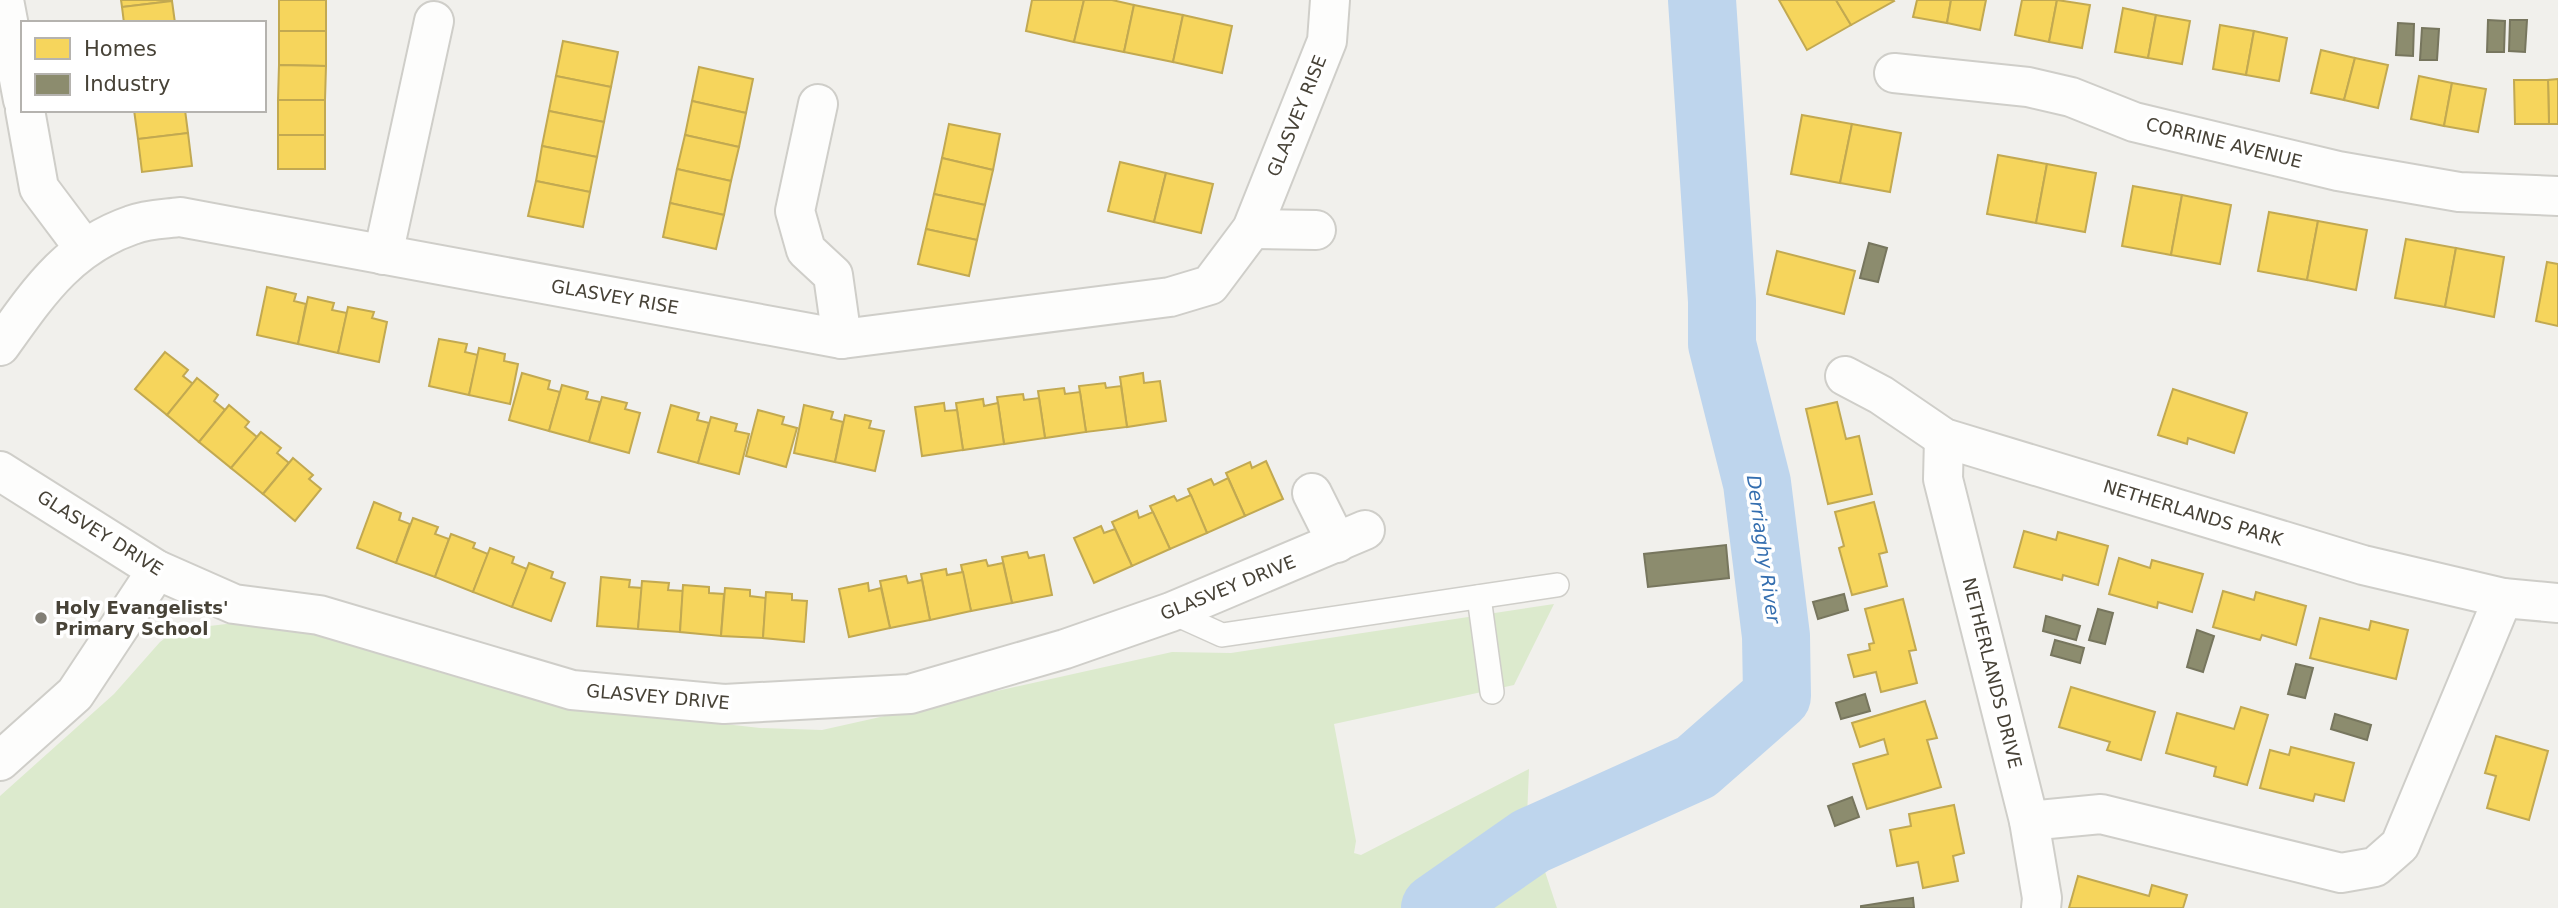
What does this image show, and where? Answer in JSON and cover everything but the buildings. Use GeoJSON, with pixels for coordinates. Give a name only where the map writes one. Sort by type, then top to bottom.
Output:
{"type":"FeatureCollection","features":[{"type":"Feature","properties":{"kind":"street"},"geometry":{"type":"LineString","coordinates":[[4,0],[21,89]]}},
{"type":"Feature","properties":{"kind":"street","name":"GLASVEY RISE"},"geometry":{"type":"LineString","coordinates":[[0,345],[45,284],[84,248],[133,224],[180,217],[842,338],[1170,297],[1210,285],[1252,229],[1327,41],[1331,0]]}},
{"type":"Feature","properties":{"kind":"street"},"geometry":{"type":"LineString","coordinates":[[383,254],[434,21]]}},
{"type":"Feature","properties":{"kind":"street","name":"CORRINE AVENUE"},"geometry":{"type":"LineString","coordinates":[[1894,73],[2028,87],[2071,97],[2134,122],[2338,171],[2459,192],[2558,196]]}},
{"type":"Feature","properties":{"kind":"street"},"geometry":{"type":"LineString","coordinates":[[818,104],[795,211],[806,250],[833,275],[842,338]]}},
{"type":"Feature","properties":{"kind":"street"},"geometry":{"type":"LineString","coordinates":[[25,112],[39,188],[84,248]]}},
{"type":"Feature","properties":{"kind":"street"},"geometry":{"type":"LineString","coordinates":[[1252,229],[1317,230]]}},
{"type":"Feature","properties":{"kind":"street","name":"NETHERLANDS PARK"},"geometry":{"type":"LineString","coordinates":[[1845,376],[1881,395],[1944,438],[2363,565],[2502,597],[2558,603]]}},
{"type":"Feature","properties":{"kind":"street","name":"NETHERLANDS DRIVE"},"geometry":{"type":"LineString","coordinates":[[1944,438],[1943,479],[2029,821],[2042,898],[2041,908]]}},
{"type":"Feature","properties":{"kind":"street","name":"GLASVEY DRIVE"},"geometry":{"type":"LineString","coordinates":[[0,471],[157,570],[234,604],[319,615],[572,690],[724,704],[910,694],[1065,649],[1171,612],[1351,536],[1312,493]]}},
{"type":"Feature","properties":{"kind":"street"},"geometry":{"type":"LineString","coordinates":[[0,761],[75,694],[157,570]]}},
{"type":"Feature","properties":{"kind":"street"},"geometry":{"type":"LineString","coordinates":[[2029,821],[2101,814],[2341,873],[2375,867],[2400,845],[2502,597]]}},
{"type":"Feature","properties":{"kind":"lane"},"geometry":{"type":"LineString","coordinates":[[1171,612],[1223,635],[1557,586]]}},
{"type":"Feature","properties":{"kind":"lane"},"geometry":{"type":"LineString","coordinates":[[1479,597],[1492,692]]}},
{"type":"Feature","properties":{"kind":"green space"},"geometry":{"type":"Polygon","coordinates":[[[1554,604],[1514,685],[1334,724],[1356,841],[1354,853],[1361,855],[1529,769],[1527,817],[1557,908],[0,908],[0,796],[114,694],[160,642],[176,630],[243,622],[334,634],[548,704],[760,728],[822,730],[1172,652],[1231,653],[1554,604]]]}},
{"type":"Feature","properties":{"kind":"waterway","name":"Derriaghy River"},"geometry":{"type":"LineString","coordinates":[[1435,908],[1531,841],[1696,767],[1777,696],[1776,636],[1757,483],[1722,344],[1722,301],[1702,0]]}},
{"type":"Feature","properties":{"kind":"place","name":"Holy Evangelists' Primary School"},"geometry":{"type":"Point","coordinates":[41,618]}}]}
